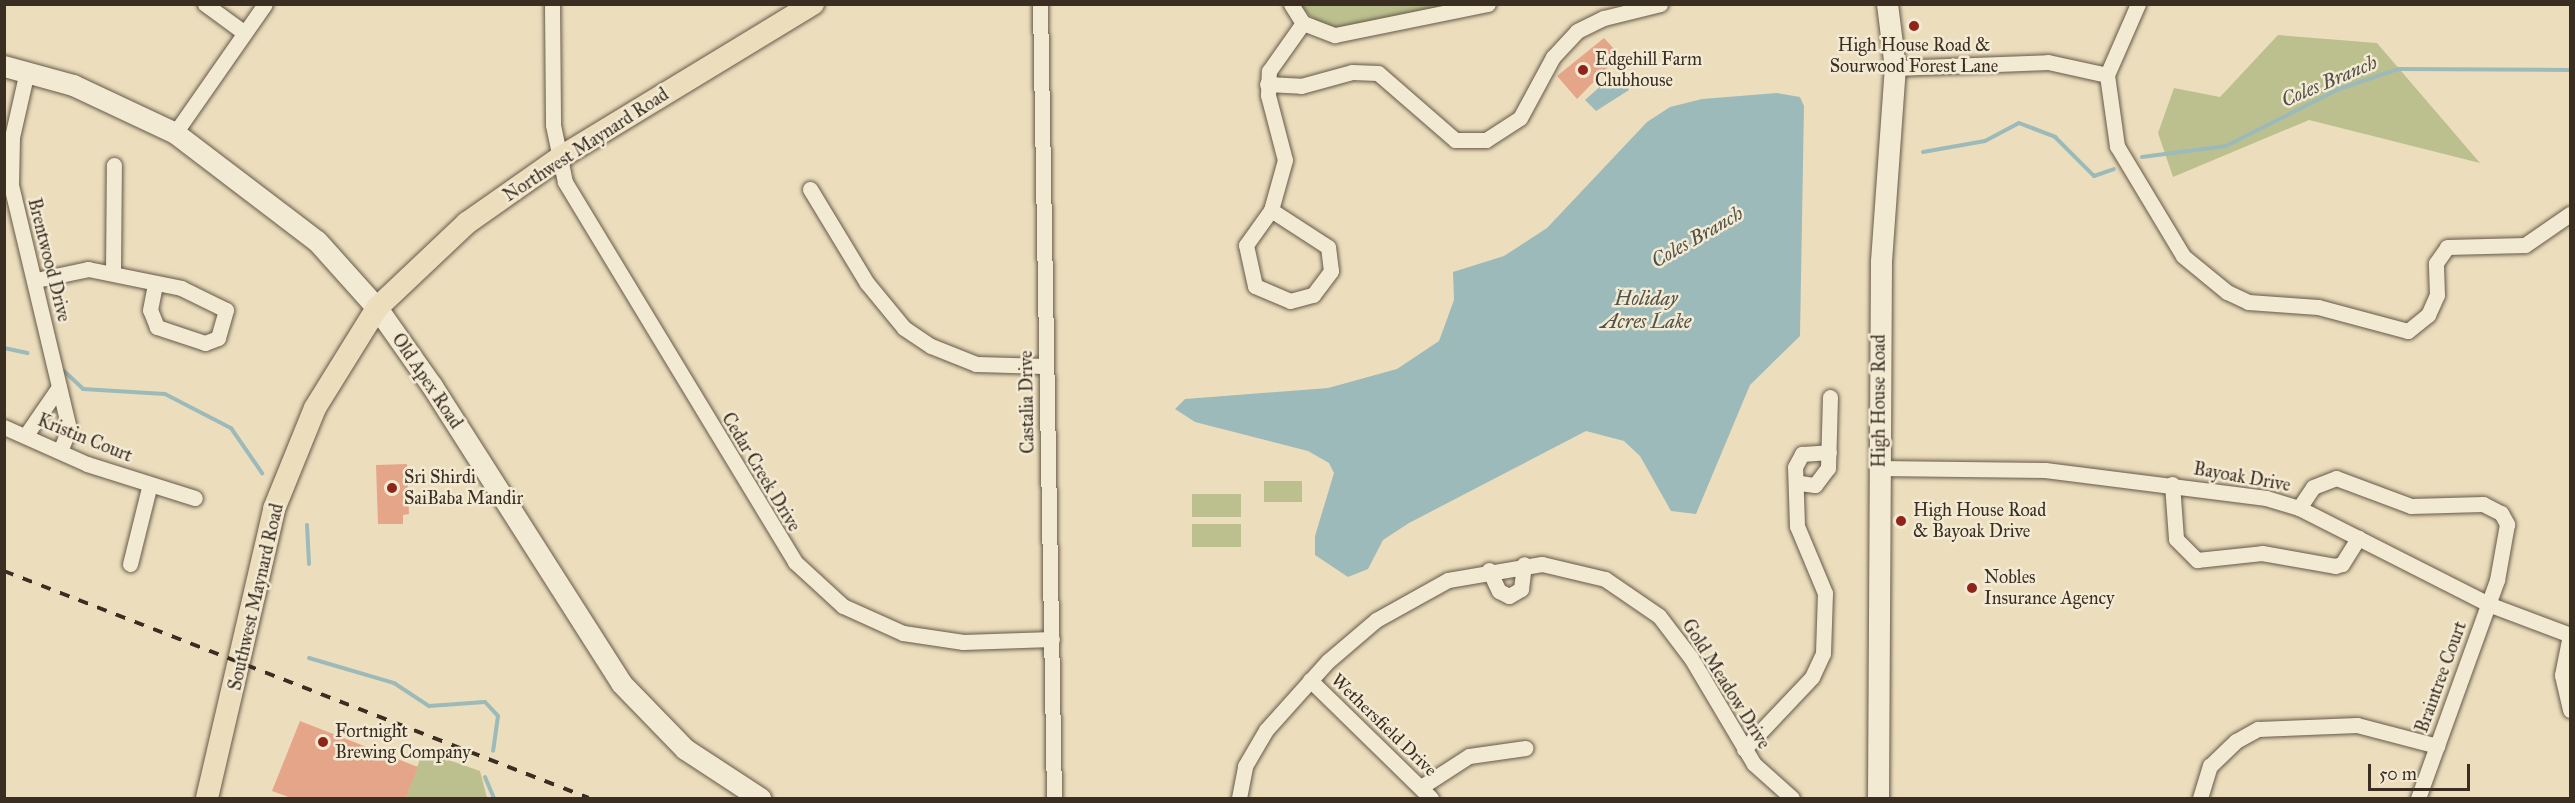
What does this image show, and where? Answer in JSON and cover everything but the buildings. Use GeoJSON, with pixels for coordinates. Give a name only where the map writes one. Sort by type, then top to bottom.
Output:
{"type":"FeatureCollection","features":[{"type":"Feature","properties":{"kind":"main road","name":"Northwest Maynard Road"},"geometry":{"type":"LineString","coordinates":[[377,309],[467,224],[561,157],[813,4]]}},
{"type":"Feature","properties":{"kind":"main road","name":"High House Road"},"geometry":{"type":"LineString","coordinates":[[1878,798],[1878,468],[1881,261],[1895,68],[1887,4]]}},
{"type":"Feature","properties":{"kind":"main road","name":"Old Apex Road"},"geometry":{"type":"LineString","coordinates":[[4,66],[73,85],[176,133],[317,241],[377,309],[621,683],[685,749],[760,798]]}},
{"type":"Feature","properties":{"kind":"main road","name":"Southwest Maynard Road"},"geometry":{"type":"LineString","coordinates":[[207,798],[274,509],[315,408],[377,309]]}},
{"type":"Feature","properties":{"kind":"street"},"geometry":{"type":"LineString","coordinates":[[205,4],[242,31]]}},
{"type":"Feature","properties":{"kind":"street"},"geometry":{"type":"LineString","coordinates":[[176,133],[242,31],[264,4]]}},
{"type":"Feature","properties":{"kind":"street","name":"Cedar Creek Drive"},"geometry":{"type":"LineString","coordinates":[[552,4],[552,114],[561,157],[576,202],[771,526],[816,585],[871,620],[922,638],[1052,639]]}},
{"type":"Feature","properties":{"kind":"street","name":"Castalia Drive"},"geometry":{"type":"LineString","coordinates":[[1040,4],[1054,798]]}},
{"type":"Feature","properties":{"kind":"street"},"geometry":{"type":"LineString","coordinates":[[1291,4],[1304,23],[1348,34],[1488,4]]}},
{"type":"Feature","properties":{"kind":"street"},"geometry":{"type":"LineString","coordinates":[[1268,84],[1301,86],[1352,72],[1378,73],[1455,140],[1486,140],[1520,118],[1553,57],[1577,31],[1604,18],[1660,4]]}},
{"type":"Feature","properties":{"kind":"street"},"geometry":{"type":"LineString","coordinates":[[2138,4],[2107,75],[2112,130],[2142,193],[2193,267],[2248,302],[2318,307],[2408,331],[2428,315],[2437,295],[2436,263],[2447,247],[2525,246],[2571,214]]}},
{"type":"Feature","properties":{"kind":"street"},"geometry":{"type":"LineString","coordinates":[[1271,210],[1328,247],[1326,283],[1302,300],[1266,293],[1255,286],[1249,273],[1246,245],[1271,210],[1285,160],[1268,84],[1276,54],[1304,23]]}},
{"type":"Feature","properties":{"kind":"street"},"geometry":{"type":"LineString","coordinates":[[1895,68],[2048,62],[2107,75]]}},
{"type":"Feature","properties":{"kind":"street","name":"Brentwood Drive"},"geometry":{"type":"LineString","coordinates":[[27,71],[12,137],[9,210],[36,280],[69,429],[60,451]]}},
{"type":"Feature","properties":{"kind":"street"},"geometry":{"type":"LineString","coordinates":[[113,271],[114,165]]}},
{"type":"Feature","properties":{"kind":"street"},"geometry":{"type":"LineString","coordinates":[[810,189],[867,282],[904,328],[931,346],[976,364],[1046,366]]}},
{"type":"Feature","properties":{"kind":"street"},"geometry":{"type":"LineString","coordinates":[[36,280],[67,271],[113,271],[155,284],[222,305],[227,317],[218,338],[206,343],[157,327],[150,310],[155,284]]}},
{"type":"Feature","properties":{"kind":"street"},"geometry":{"type":"LineString","coordinates":[[26,435],[59,387]]}},
{"type":"Feature","properties":{"kind":"street"},"geometry":{"type":"LineString","coordinates":[[1800,483],[1815,485],[1826,476],[1830,397]]}},
{"type":"Feature","properties":{"kind":"street","name":"Kristin Court"},"geometry":{"type":"LineString","coordinates":[[4,427],[60,451],[195,498]]}},
{"type":"Feature","properties":{"kind":"street"},"geometry":{"type":"LineString","coordinates":[[1744,749],[1812,677],[1823,653],[1825,593],[1797,526],[1799,457],[1829,452]]}},
{"type":"Feature","properties":{"kind":"street","name":"Bayoak Drive"},"geometry":{"type":"LineString","coordinates":[[1878,468],[2045,470],[2172,484],[2299,508],[2488,603],[2571,635]]}},
{"type":"Feature","properties":{"kind":"street","name":"Braintree Court"},"geometry":{"type":"LineString","coordinates":[[2299,508],[2313,487],[2336,478],[2411,506],[2493,507],[2507,525],[2508,539],[2488,603],[2418,798]]}},
{"type":"Feature","properties":{"kind":"street"},"geometry":{"type":"LineString","coordinates":[[130,564],[150,484]]}},
{"type":"Feature","properties":{"kind":"street"},"geometry":{"type":"LineString","coordinates":[[2172,484],[2176,539],[2197,560],[2262,553],[2335,566],[2342,564],[2358,538]]}},
{"type":"Feature","properties":{"kind":"street"},"geometry":{"type":"LineString","coordinates":[[1489,570],[1499,591],[1509,596],[1521,589],[1524,564]]}},
{"type":"Feature","properties":{"kind":"street","name":"Gold Meadow Drive"},"geometry":{"type":"LineString","coordinates":[[1239,798],[1255,747],[1310,680],[1348,643],[1399,606],[1448,580],[1524,564],[1591,574],[1644,604],[1680,642],[1744,749],[1768,782],[1792,798]]}},
{"type":"Feature","properties":{"kind":"street"},"geometry":{"type":"LineString","coordinates":[[2571,635],[2562,675],[2571,710]]}},
{"type":"Feature","properties":{"kind":"street","name":"Wethersfield Drive"},"geometry":{"type":"LineString","coordinates":[[1310,680],[1426,793]]}},
{"type":"Feature","properties":{"kind":"street"},"geometry":{"type":"LineString","coordinates":[[2200,798],[2210,766],[2236,741],[2258,729],[2365,726],[2437,746]]}},
{"type":"Feature","properties":{"kind":"street"},"geometry":{"type":"LineString","coordinates":[[1426,793],[1469,756],[1525,748]]}},
{"type":"Feature","properties":{"kind":"green space"},"geometry":{"type":"Polygon","coordinates":[[[1296,5],[1465,5],[1328,29],[1296,5]]]}},
{"type":"Feature","properties":{"kind":"green space"},"geometry":{"type":"Polygon","coordinates":[[[2278,35],[2377,43],[2480,163],[2309,120],[2173,177],[2158,133],[2174,88],[2220,97],[2278,35]]]}},
{"type":"Feature","properties":{"kind":"green space"},"geometry":{"type":"Polygon","coordinates":[[[1264,481],[1302,481],[1302,502],[1264,502],[1264,481]]]}},
{"type":"Feature","properties":{"kind":"green space"},"geometry":{"type":"Polygon","coordinates":[[[1192,494],[1241,494],[1241,517],[1192,517],[1192,494]]]}},
{"type":"Feature","properties":{"kind":"green space"},"geometry":{"type":"Polygon","coordinates":[[[1192,524],[1241,524],[1241,547],[1192,547],[1192,524]]]}},
{"type":"Feature","properties":{"kind":"green space"},"geometry":{"type":"Polygon","coordinates":[[[423,751],[480,771],[487,798],[406,798],[423,751]]]}},
{"type":"Feature","properties":{"kind":"water"},"geometry":{"type":"Polygon","coordinates":[[[1623,76],[1629,90],[1596,111],[1585,100],[1603,84],[1623,76]]]}},
{"type":"Feature","properties":{"kind":"water","name":"Holiday Acres Lake"},"geometry":{"type":"Polygon","coordinates":[[[1777,93],[1800,97],[1804,106],[1800,336],[1750,385],[1696,514],[1671,511],[1640,456],[1624,441],[1586,431],[1409,523],[1383,540],[1368,569],[1348,577],[1315,555],[1315,536],[1334,473],[1329,463],[1308,451],[1195,422],[1175,409],[1185,399],[1328,388],[1397,369],[1439,341],[1454,300],[1453,272],[1504,256],[1547,228],[1647,122],[1670,107],[1702,99],[1777,93]]]}},
{"type":"Feature","properties":{"kind":"waterway","name":"Coles Branch"},"geometry":{"type":"LineString","coordinates":[[2142,157],[2226,146],[2339,89],[2398,69],[2570,70]]}},
{"type":"Feature","properties":{"kind":"waterway","name":"Coles Branch"},"geometry":{"type":"LineString","coordinates":[[1923,152],[1985,141],[2019,123],[2055,137],[2094,176],[2114,169]]}},
{"type":"Feature","properties":{"kind":"waterway"},"geometry":{"type":"LineString","coordinates":[[4,348],[27,353]]}},
{"type":"Feature","properties":{"kind":"waterway"},"geometry":{"type":"LineString","coordinates":[[64,371],[83,389],[165,394],[231,428],[262,473]]}},
{"type":"Feature","properties":{"kind":"waterway"},"geometry":{"type":"LineString","coordinates":[[307,525],[309,564]]}},
{"type":"Feature","properties":{"kind":"waterway"},"geometry":{"type":"LineString","coordinates":[[309,658],[394,683],[429,706],[485,702],[498,716],[493,751]]}},
{"type":"Feature","properties":{"kind":"waterway"},"geometry":{"type":"LineString","coordinates":[[485,777],[494,798]]}},
{"type":"Feature","properties":{"kind":"railway"},"geometry":{"type":"LineString","coordinates":[[4,571],[589,798]]}},
{"type":"Feature","properties":{"kind":"place","name":"High House Road & Sourwood Forest Lane"},"geometry":{"type":"Point","coordinates":[1914,26]}},
{"type":"Feature","properties":{"kind":"place","name":"Edgehill Farm Clubhouse"},"geometry":{"type":"Point","coordinates":[1583,70]}},
{"type":"Feature","properties":{"kind":"place","name":"Sri Shirdi SaiBaba Mandir"},"geometry":{"type":"Point","coordinates":[392,488]}},
{"type":"Feature","properties":{"kind":"place","name":"High House Road & Bayoak Drive"},"geometry":{"type":"Point","coordinates":[1901,521]}},
{"type":"Feature","properties":{"kind":"place","name":"Nobles Insurance Agency"},"geometry":{"type":"Point","coordinates":[1972,588]}},
{"type":"Feature","properties":{"kind":"place","name":"Fortnight Brewing Company"},"geometry":{"type":"Point","coordinates":[323,742]}}]}
